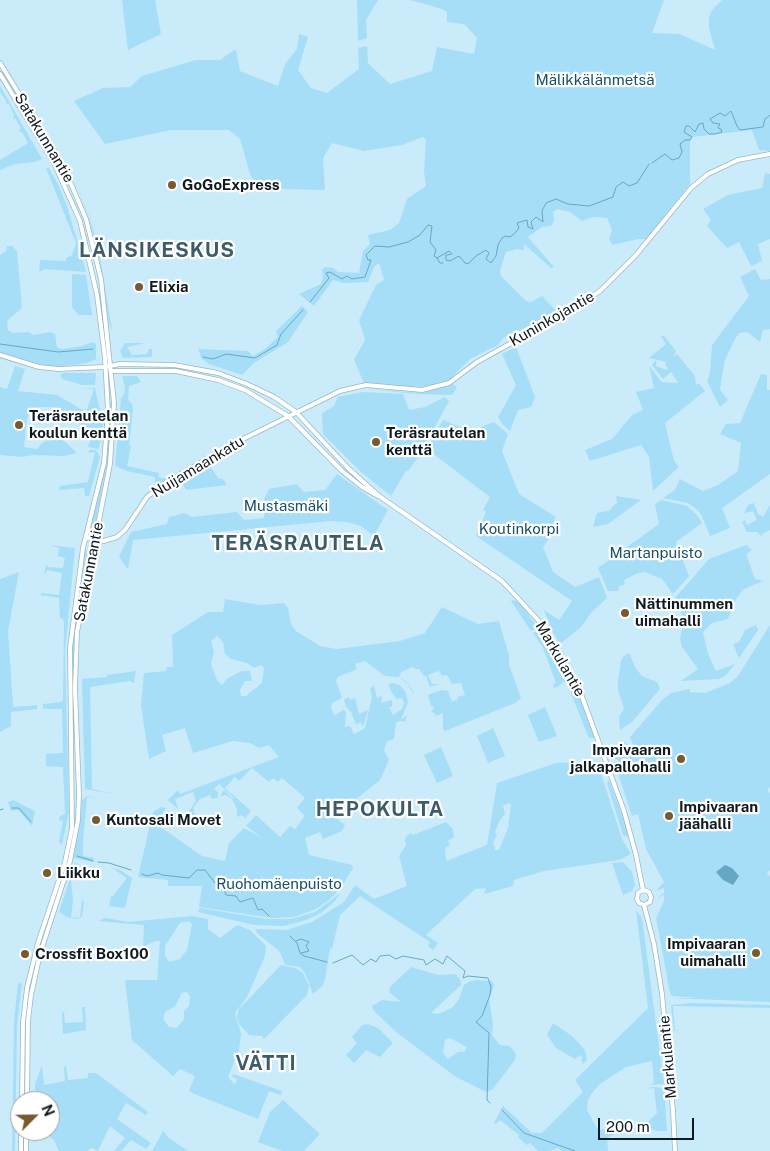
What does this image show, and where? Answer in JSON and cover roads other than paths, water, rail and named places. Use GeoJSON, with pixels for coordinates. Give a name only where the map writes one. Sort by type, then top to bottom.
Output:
{"type":"FeatureCollection","features":[{"type":"Feature","properties":{"kind":"main road","name":"Satakunnantie"},"geometry":{"type":"LineString","coordinates":[[0,63],[63,165],[81,204],[99,272],[112,371],[114,403],[112,453],[80,612],[76,650],[78,820],[70,861],[44,939],[31,995],[28,1020],[26,1091]]}},
{"type":"Feature","properties":{"kind":"main road","name":"Satakunnantie"},"geometry":{"type":"LineString","coordinates":[[0,74],[54,163],[75,207],[86,243],[95,288],[105,368],[108,412],[107,442],[86,538],[70,648],[72,828],[65,862],[38,943],[26,994],[23,1022],[22,1091]]}},
{"type":"Feature","properties":{"kind":"main road","name":"Kuninkojantie"},"geometry":{"type":"LineString","coordinates":[[296,412],[340,391],[359,386],[422,390],[448,383],[478,362],[569,311],[600,291],[636,255],[691,188],[708,174],[738,160],[770,154]]}},
{"type":"Feature","properties":{"kind":"main road"},"geometry":{"type":"LineString","coordinates":[[0,355],[39,367],[58,370],[105,368],[111,365]]}},
{"type":"Feature","properties":{"kind":"main road","name":"Markulantie"},"geometry":{"type":"LineString","coordinates":[[111,365],[174,365],[218,374],[262,390],[296,412],[348,468],[379,496]]}},
{"type":"Feature","properties":{"kind":"main road"},"geometry":{"type":"LineString","coordinates":[[105,368],[112,371]]}},
{"type":"Feature","properties":{"kind":"main road","name":"Markulantie"},"geometry":{"type":"LineString","coordinates":[[112,371],[168,370],[218,380],[252,393],[288,416],[342,471],[362,487],[379,496],[490,571],[521,599],[545,630],[574,680],[593,724],[628,824],[643,890]]}},
{"type":"Feature","properties":{"kind":"main road","name":"Nuijamaankatu"},"geometry":{"type":"LineString","coordinates":[[86,538],[108,540],[119,536],[147,497],[159,487],[206,458],[296,412]]}},
{"type":"Feature","properties":{"kind":"main road"},"geometry":{"type":"LineString","coordinates":[[643,890],[651,896],[650,902],[644,905],[639,903],[637,898],[638,893],[643,890]]}},
{"type":"Feature","properties":{"kind":"main road","name":"Markulantie"},"geometry":{"type":"LineString","coordinates":[[644,905],[654,944],[662,996],[675,1151]]}},
{"type":"Feature","properties":{"kind":"waterway"},"geometry":{"type":"LineString","coordinates":[[652,163],[665,154],[672,160],[679,158],[682,152],[680,144],[685,140],[690,140],[692,137],[684,132],[686,126],[689,126],[695,132],[699,124],[703,123],[704,129],[709,134],[715,134],[722,132],[718,128],[720,124],[713,123],[710,119],[720,113],[725,116],[731,111],[740,130],[763,127],[765,119],[770,115]]}},
{"type":"Feature","properties":{"kind":"waterway"},"geometry":{"type":"LineString","coordinates":[[310,302],[329,278],[326,273],[330,272],[342,279],[347,276],[352,279],[365,277],[371,260],[368,260],[366,255],[375,246],[389,247],[408,242],[420,235],[428,225],[432,226],[430,242],[436,250],[434,256],[437,258],[449,251],[452,254],[446,255],[446,260],[450,261],[459,256],[468,264],[486,250],[489,253],[486,259],[491,263],[496,256],[498,245],[502,238],[505,236],[510,237],[514,234],[519,228],[517,223],[527,220],[528,227],[533,229],[531,222],[536,217],[543,222],[542,211],[546,203],[556,199],[568,204],[589,206],[613,197],[616,187],[623,182],[629,186],[637,183],[649,164]]}},
{"type":"Feature","properties":{"kind":"waterway"},"geometry":{"type":"LineString","coordinates":[[437,258],[440,263],[443,263]]}},
{"type":"Feature","properties":{"kind":"waterway"},"geometry":{"type":"LineString","coordinates":[[203,357],[213,359],[226,354],[255,358],[277,345],[281,334],[303,310]]}},
{"type":"Feature","properties":{"kind":"waterway"},"geometry":{"type":"LineString","coordinates":[[0,344],[58,352],[93,349]]}},
{"type":"Feature","properties":{"kind":"waterway"},"geometry":{"type":"LineString","coordinates":[[12,808],[19,808],[31,822]]}},
{"type":"Feature","properties":{"kind":"waterway"},"geometry":{"type":"LineString","coordinates":[[77,856],[93,861]]}},
{"type":"Feature","properties":{"kind":"waterway"},"geometry":{"type":"LineString","coordinates":[[98,862],[109,863],[131,870]]}},
{"type":"Feature","properties":{"kind":"waterway"},"geometry":{"type":"LineString","coordinates":[[142,874],[147,876],[158,873],[189,878],[197,870],[205,870],[215,883],[222,885],[226,895],[236,896],[240,902],[253,898],[258,910],[262,909],[269,916]]}},
{"type":"Feature","properties":{"kind":"waterway"},"geometry":{"type":"LineString","coordinates":[[290,936],[297,943],[300,953],[304,956],[327,962]]}},
{"type":"Feature","properties":{"kind":"waterway"},"geometry":{"type":"LineString","coordinates":[[296,941],[301,939],[309,942],[306,946],[309,951],[301,953]]}},
{"type":"Feature","properties":{"kind":"waterway"},"geometry":{"type":"LineString","coordinates":[[333,963],[352,955],[363,965],[371,959],[376,962],[380,956],[389,955],[396,959],[403,956],[424,960],[426,965],[435,959],[443,964],[447,956],[465,971],[463,978],[468,976],[488,978],[491,987],[490,995],[482,1016],[476,1022],[489,1033],[487,1100],[490,1103]]}},
{"type":"Feature","properties":{"kind":"waterway"},"geometry":{"type":"LineString","coordinates":[[502,1110],[524,1133],[575,1151]]}},
{"type":"Feature","properties":{"kind":"place","name":"GoGoExpress"},"geometry":{"type":"Point","coordinates":[172,185]}},
{"type":"Feature","properties":{"kind":"place","name":"Elixia"},"geometry":{"type":"Point","coordinates":[139,287]}},
{"type":"Feature","properties":{"kind":"place","name":"Teräsrautelan koulun kenttä"},"geometry":{"type":"Point","coordinates":[19,425]}},
{"type":"Feature","properties":{"kind":"place","name":"Teräsrautelan kenttä"},"geometry":{"type":"Point","coordinates":[376,442]}},
{"type":"Feature","properties":{"kind":"place","name":"Nättinummen uimahalli"},"geometry":{"type":"Point","coordinates":[625,613]}},
{"type":"Feature","properties":{"kind":"place","name":"Impivaaran jalkapallohalli"},"geometry":{"type":"Point","coordinates":[681,759]}},
{"type":"Feature","properties":{"kind":"place","name":"Impivaaran jäähalli"},"geometry":{"type":"Point","coordinates":[669,816]}},
{"type":"Feature","properties":{"kind":"place","name":"Kuntosali Movet"},"geometry":{"type":"Point","coordinates":[96,820]}},
{"type":"Feature","properties":{"kind":"place","name":"Liikku"},"geometry":{"type":"Point","coordinates":[47,873]}},
{"type":"Feature","properties":{"kind":"place","name":"Impivaaran uimahalli"},"geometry":{"type":"Point","coordinates":[756,953]}},
{"type":"Feature","properties":{"kind":"place","name":"Crossfit Box100"},"geometry":{"type":"Point","coordinates":[25,954]}},
{"type":"Feature","properties":{"kind":"district","name":"LÄNSIKESKUS"},"geometry":{"type":"Point","coordinates":[157,251]}},
{"type":"Feature","properties":{"kind":"district","name":"TERÄSRAUTELA"},"geometry":{"type":"Point","coordinates":[298,544]}},
{"type":"Feature","properties":{"kind":"district","name":"HEPOKULTA"},"geometry":{"type":"Point","coordinates":[380,810]}},
{"type":"Feature","properties":{"kind":"district","name":"VÄTTI"},"geometry":{"type":"Point","coordinates":[266,1064]}},
{"type":"Feature","properties":{"kind":"park label","name":"Mälikkälänmetsä"},"geometry":{"type":"Point","coordinates":[595,80]}},
{"type":"Feature","properties":{"kind":"park label","name":"Mustasmäki"},"geometry":{"type":"Point","coordinates":[286,506]}},
{"type":"Feature","properties":{"kind":"park label","name":"Koutinkorpi"},"geometry":{"type":"Point","coordinates":[519,529]}},
{"type":"Feature","properties":{"kind":"park label","name":"Martanpuisto"},"geometry":{"type":"Point","coordinates":[656,553]}},
{"type":"Feature","properties":{"kind":"park label","name":"Ruohomäenpuisto"},"geometry":{"type":"Point","coordinates":[279,884]}}]}
